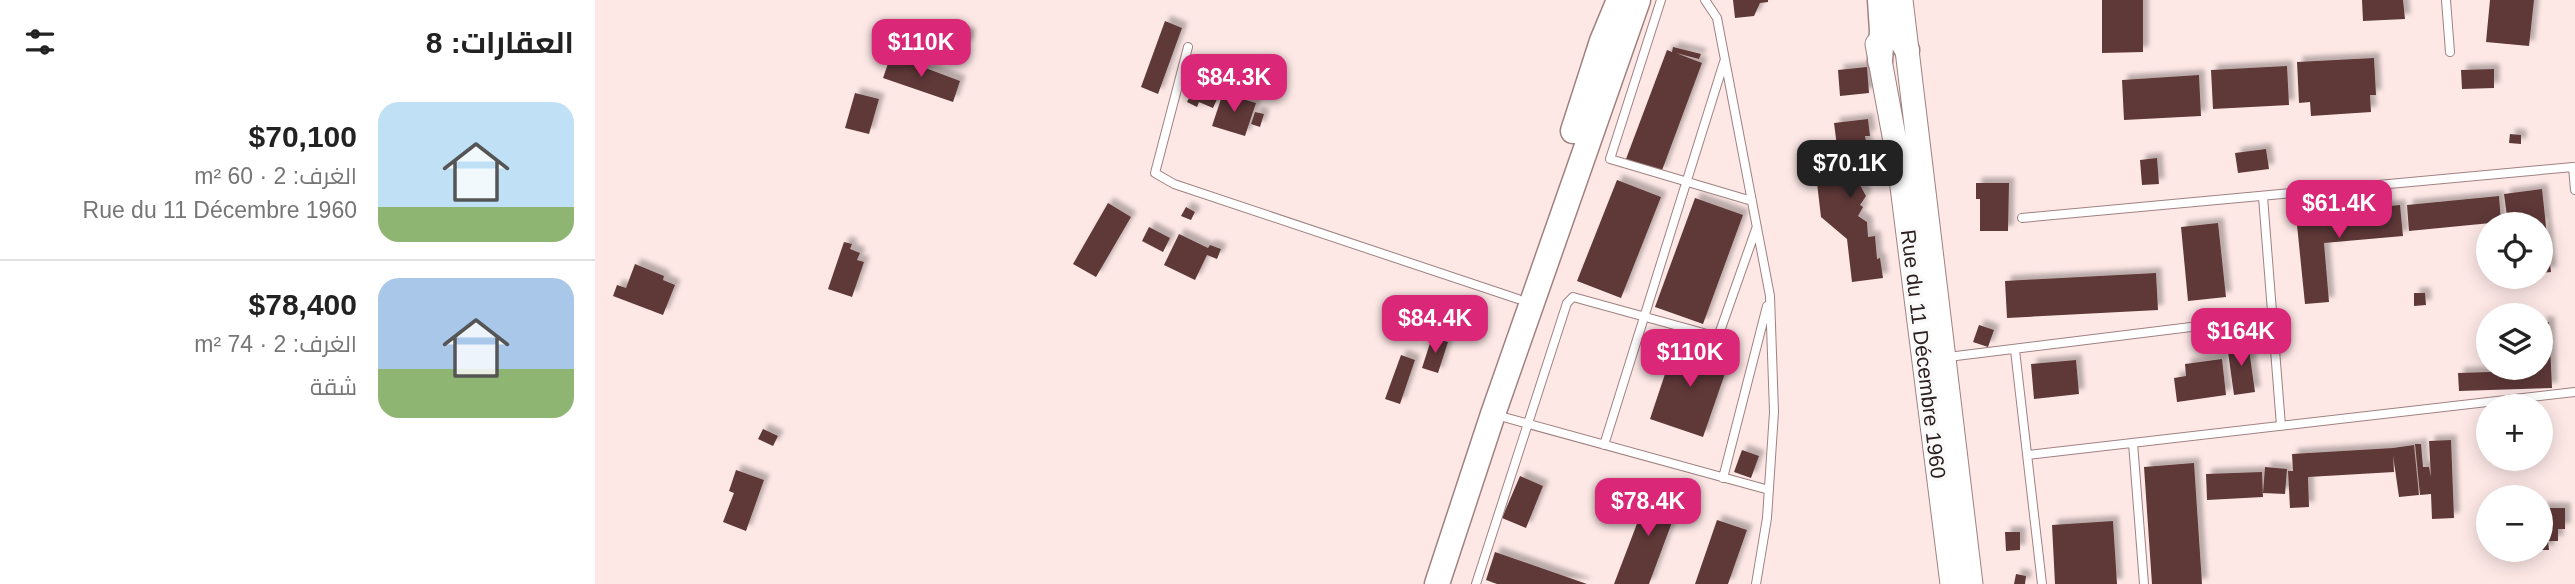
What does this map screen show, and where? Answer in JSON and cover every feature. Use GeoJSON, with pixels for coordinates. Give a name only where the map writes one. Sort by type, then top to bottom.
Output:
{"type":"FeatureCollection","features":[{"type":"Feature","properties":{"kind":"main road"},"geometry":{"type":"LineString","coordinates":[[1602,41],[1609,0]]}},
{"type":"Feature","properties":{"kind":"main road"},"geometry":{"type":"LineString","coordinates":[[1426,584],[1602,41],[1619,0]]}},
{"type":"Feature","properties":{"kind":"main road"},"geometry":{"type":"LineString","coordinates":[[1625,31],[1627,0]]}},
{"type":"Feature","properties":{"kind":"main road"},"geometry":{"type":"LineString","coordinates":[[1437,584],[1493,414],[1638,0]]}},
{"type":"Feature","properties":{"kind":"main road","name":"Rue du 11 Décembre 1960"},"geometry":{"type":"LineString","coordinates":[[1868,0],[1899,163],[1952,584]]}},
{"type":"Feature","properties":{"kind":"main road"},"geometry":{"type":"LineString","coordinates":[[1880,0],[1880,61]]}},
{"type":"Feature","properties":{"kind":"main road"},"geometry":{"type":"LineString","coordinates":[[1888,0],[1892,19],[1906,50]]}},
{"type":"Feature","properties":{"kind":"main road","name":"Rue du 11 Décembre 1960"},"geometry":{"type":"LineString","coordinates":[[1901,0],[1971,584]]}},
{"type":"Feature","properties":{"kind":"lane"},"geometry":{"type":"LineString","coordinates":[[1661,0],[1610,159],[1752,201]]}},
{"type":"Feature","properties":{"kind":"lane"},"geometry":{"type":"LineString","coordinates":[[1705,0],[1717,18],[1770,296],[1774,412],[1767,518],[1756,584]]}},
{"type":"Feature","properties":{"kind":"lane"},"geometry":{"type":"LineString","coordinates":[[2446,0],[2450,52]]}},
{"type":"Feature","properties":{"kind":"lane"},"geometry":{"type":"LineString","coordinates":[[1188,47],[1155,173],[1174,184],[1518,299]]}},
{"type":"Feature","properties":{"kind":"lane"},"geometry":{"type":"LineString","coordinates":[[1604,445],[1725,59]]}},
{"type":"Feature","properties":{"kind":"lane"},"geometry":{"type":"LineString","coordinates":[[2022,218],[2573,167],[2575,190]]}},
{"type":"Feature","properties":{"kind":"lane"},"geometry":{"type":"LineString","coordinates":[[2263,197],[2281,426]]}},
{"type":"Feature","properties":{"kind":"lane"},"geometry":{"type":"LineString","coordinates":[[1476,584],[1567,303],[1573,298],[1718,337],[1757,227]]}},
{"type":"Feature","properties":{"kind":"lane"},"geometry":{"type":"LineString","coordinates":[[1723,478],[1770,296]]}},
{"type":"Feature","properties":{"kind":"lane"},"geometry":{"type":"LineString","coordinates":[[1945,358],[2272,317]]}},
{"type":"Feature","properties":{"kind":"lane"},"geometry":{"type":"LineString","coordinates":[[2015,350],[2042,584]]}},
{"type":"Feature","properties":{"kind":"lane"},"geometry":{"type":"LineString","coordinates":[[2028,455],[2575,392]]}},
{"type":"Feature","properties":{"kind":"lane"},"geometry":{"type":"LineString","coordinates":[[1493,414],[1769,490]]}},
{"type":"Feature","properties":{"kind":"lane"},"geometry":{"type":"LineString","coordinates":[[2133,443],[2144,584]]}},
{"type":"Feature","properties":{"kind":"building"},"geometry":{"type":"Polygon","coordinates":[[[1733,0],[1768,2],[1760,3],[1754,16],[1735,18],[1733,0]]]}},
{"type":"Feature","properties":{"kind":"building"},"geometry":{"type":"Polygon","coordinates":[[[2102,0],[2143,0],[2143,52],[2102,53],[2102,0]]]}},
{"type":"Feature","properties":{"kind":"building"},"geometry":{"type":"Polygon","coordinates":[[[2362,0],[2403,0],[2405,19],[2363,21],[2362,0]]]}},
{"type":"Feature","properties":{"kind":"building"},"geometry":{"type":"Polygon","coordinates":[[[2490,0],[2534,0],[2529,46],[2486,42],[2490,0]]]}},
{"type":"Feature","properties":{"kind":"building"},"geometry":{"type":"Polygon","coordinates":[[[1165,21],[1182,28],[1158,94],[1141,87],[1165,21]]]}},
{"type":"Feature","properties":{"kind":"building"},"geometry":{"type":"Polygon","coordinates":[[[952,31],[970,34],[967,46],[949,43],[952,31]]]}},
{"type":"Feature","properties":{"kind":"building"},"geometry":{"type":"Polygon","coordinates":[[[1673,47],[1701,54],[1699,59],[1676,53],[1702,63],[1661,173],[1626,159],[1667,50],[1672,52],[1673,47]]]}},
{"type":"Feature","properties":{"kind":"building"},"geometry":{"type":"Polygon","coordinates":[[[891,55],[960,81],[953,102],[883,78],[891,55]]]}},
{"type":"Feature","properties":{"kind":"building"},"geometry":{"type":"Polygon","coordinates":[[[2374,58],[2376,95],[2370,95],[2371,112],[2311,116],[2310,102],[2299,103],[2297,62],[2374,58]]]}},
{"type":"Feature","properties":{"kind":"building"},"geometry":{"type":"Polygon","coordinates":[[[1254,62],[1272,68],[1266,84],[1248,77],[1254,62]]]}},
{"type":"Feature","properties":{"kind":"building"},"geometry":{"type":"Polygon","coordinates":[[[2287,66],[2289,105],[2213,109],[2211,70],[2287,66]]]}},
{"type":"Feature","properties":{"kind":"building"},"geometry":{"type":"Polygon","coordinates":[[[1867,67],[1869,93],[1840,96],[1838,70],[1867,67]]]}},
{"type":"Feature","properties":{"kind":"building"},"geometry":{"type":"Polygon","coordinates":[[[2494,69],[2494,88],[2462,89],[2461,70],[2494,69]]]}},
{"type":"Feature","properties":{"kind":"building"},"geometry":{"type":"Polygon","coordinates":[[[2199,75],[2201,116],[2124,120],[2122,80],[2199,75]]]}},
{"type":"Feature","properties":{"kind":"building"},"geometry":{"type":"Polygon","coordinates":[[[1195,86],[1218,97],[1213,108],[1199,102],[1197,107],[1187,102],[1195,86]]]}},
{"type":"Feature","properties":{"kind":"building"},"geometry":{"type":"Polygon","coordinates":[[[855,93],[879,99],[869,134],[845,128],[855,93]]]}},
{"type":"Feature","properties":{"kind":"building"},"geometry":{"type":"Polygon","coordinates":[[[1223,93],[1256,103],[1245,136],[1212,126],[1223,93]]]}},
{"type":"Feature","properties":{"kind":"building"},"geometry":{"type":"Polygon","coordinates":[[[1255,112],[1264,114],[1260,127],[1251,124],[1255,112]]]}},
{"type":"Feature","properties":{"kind":"building"},"geometry":{"type":"Polygon","coordinates":[[[1868,119],[1870,136],[1865,136],[1868,152],[1860,153],[1861,167],[1855,176],[1863,182],[1860,185],[1866,196],[1860,205],[1863,207],[1858,216],[1867,222],[1868,237],[1875,236],[1877,259],[1880,258],[1883,278],[1852,282],[1847,239],[1821,217],[1817,183],[1838,154],[1834,123],[1868,119]]]}},
{"type":"Feature","properties":{"kind":"building"},"geometry":{"type":"Polygon","coordinates":[[[2510,134],[2521,135],[2521,144],[2509,143],[2510,134]]]}},
{"type":"Feature","properties":{"kind":"building"},"geometry":{"type":"Polygon","coordinates":[[[2266,149],[2269,169],[2238,173],[2235,153],[2266,149]]]}},
{"type":"Feature","properties":{"kind":"building"},"geometry":{"type":"Polygon","coordinates":[[[2157,158],[2159,184],[2142,185],[2140,160],[2157,158]]]}},
{"type":"Feature","properties":{"kind":"building"},"geometry":{"type":"Polygon","coordinates":[[[1617,180],[1661,197],[1621,298],[1577,281],[1617,180]]]}},
{"type":"Feature","properties":{"kind":"building"},"geometry":{"type":"Polygon","coordinates":[[[1976,183],[2009,183],[2008,231],[1980,231],[1980,199],[1976,199],[1976,183]]]}},
{"type":"Feature","properties":{"kind":"building"},"geometry":{"type":"Polygon","coordinates":[[[2542,189],[2544,212],[2506,212],[2504,194],[2542,189]]]}},
{"type":"Feature","properties":{"kind":"building"},"geometry":{"type":"Polygon","coordinates":[[[2499,196],[2500,212],[2476,212],[2476,224],[2409,231],[2407,205],[2499,196]]]}},
{"type":"Feature","properties":{"kind":"building"},"geometry":{"type":"Polygon","coordinates":[[[1695,198],[1743,215],[1703,324],[1655,307],[1695,198]]]}},
{"type":"Feature","properties":{"kind":"building"},"geometry":{"type":"Polygon","coordinates":[[[1108,203],[1131,217],[1096,277],[1073,264],[1108,203]]]}},
{"type":"Feature","properties":{"kind":"building"},"geometry":{"type":"Polygon","coordinates":[[[2400,205],[2403,236],[2324,243],[2329,302],[2305,304],[2296,215],[2400,205]]]}},
{"type":"Feature","properties":{"kind":"building"},"geometry":{"type":"Polygon","coordinates":[[[1186,207],[1195,212],[1191,220],[1181,216],[1186,207]]]}},
{"type":"Feature","properties":{"kind":"building"},"geometry":{"type":"Polygon","coordinates":[[[2218,223],[2226,297],[2188,301],[2181,227],[2218,223]]]}},
{"type":"Feature","properties":{"kind":"building"},"geometry":{"type":"Polygon","coordinates":[[[1149,227],[1170,238],[1163,252],[1142,241],[1149,227]]]}},
{"type":"Feature","properties":{"kind":"building"},"geometry":{"type":"Polygon","coordinates":[[[1179,234],[1208,248],[1210,245],[1221,249],[1217,259],[1207,255],[1195,280],[1164,265],[1179,234]]]}},
{"type":"Feature","properties":{"kind":"building"},"geometry":{"type":"Polygon","coordinates":[[[844,242],[852,244],[850,249],[860,253],[857,260],[864,262],[852,297],[828,289],[844,242]]]}},
{"type":"Feature","properties":{"kind":"building"},"geometry":{"type":"Polygon","coordinates":[[[635,264],[664,276],[663,280],[675,285],[663,315],[613,296],[617,285],[626,288],[635,264]]]}},
{"type":"Feature","properties":{"kind":"building"},"geometry":{"type":"Polygon","coordinates":[[[2156,273],[2158,310],[2007,318],[2005,281],[2156,273]]]}},
{"type":"Feature","properties":{"kind":"building"},"geometry":{"type":"Polygon","coordinates":[[[2414,293],[2425,293],[2426,305],[2414,306],[2414,293]]]}},
{"type":"Feature","properties":{"kind":"building"},"geometry":{"type":"Polygon","coordinates":[[[1979,325],[1994,330],[1988,347],[1973,342],[1979,325]]]}},
{"type":"Feature","properties":{"kind":"building"},"geometry":{"type":"Polygon","coordinates":[[[1432,337],[1448,342],[1438,373],[1422,368],[1432,337]]]}},
{"type":"Feature","properties":{"kind":"building"},"geometry":{"type":"Polygon","coordinates":[[[1676,341],[1730,359],[1703,437],[1650,419],[1676,341]]]}},
{"type":"Feature","properties":{"kind":"building"},"geometry":{"type":"Polygon","coordinates":[[[2248,342],[2255,392],[2234,395],[2227,345],[2248,342]]]}},
{"type":"Feature","properties":{"kind":"building"},"geometry":{"type":"Polygon","coordinates":[[[1401,355],[1415,360],[1400,404],[1385,399],[1401,355]]]}},
{"type":"Feature","properties":{"kind":"building"},"geometry":{"type":"Polygon","coordinates":[[[2222,359],[2226,395],[2177,402],[2174,378],[2186,376],[2185,364],[2222,359]]]}},
{"type":"Feature","properties":{"kind":"building"},"geometry":{"type":"Polygon","coordinates":[[[2076,360],[2079,394],[2034,399],[2031,364],[2076,360]]]}},
{"type":"Feature","properties":{"kind":"building"},"geometry":{"type":"Polygon","coordinates":[[[2476,372],[2476,380],[2552,380],[2552,388],[2459,391],[2458,373],[2476,372]]]}},
{"type":"Feature","properties":{"kind":"building"},"geometry":{"type":"Polygon","coordinates":[[[763,429],[778,436],[773,446],[758,439],[763,429]]]}},
{"type":"Feature","properties":{"kind":"building"},"geometry":{"type":"Polygon","coordinates":[[[2451,440],[2454,518],[2432,519],[2431,494],[2420,495],[2415,444],[2421,444],[2423,467],[2429,467],[2431,477],[2429,441],[2451,440]]]}},
{"type":"Feature","properties":{"kind":"building"},"geometry":{"type":"Polygon","coordinates":[[[2414,445],[2419,495],[2399,497],[2393,455],[2394,472],[2308,477],[2309,507],[2290,508],[2288,471],[2293,471],[2292,454],[2414,445]]]}},
{"type":"Feature","properties":{"kind":"building"},"geometry":{"type":"Polygon","coordinates":[[[1742,450],[1759,456],[1751,478],[1734,472],[1742,450]]]}},
{"type":"Feature","properties":{"kind":"building"},"geometry":{"type":"Polygon","coordinates":[[[2194,463],[2202,584],[2152,584],[2144,467],[2194,463]]]}},
{"type":"Feature","properties":{"kind":"building"},"geometry":{"type":"Polygon","coordinates":[[[2265,467],[2287,469],[2285,494],[2263,493],[2265,467]]]}},
{"type":"Feature","properties":{"kind":"building"},"geometry":{"type":"Polygon","coordinates":[[[736,470],[764,480],[746,531],[723,522],[734,493],[729,491],[736,470]]]}},
{"type":"Feature","properties":{"kind":"building"},"geometry":{"type":"Polygon","coordinates":[[[2262,472],[2263,497],[2207,500],[2206,474],[2262,472]]]}},
{"type":"Feature","properties":{"kind":"building"},"geometry":{"type":"Polygon","coordinates":[[[1520,476],[1543,486],[1526,528],[1502,518],[1520,476]]]}},
{"type":"Feature","properties":{"kind":"building"},"geometry":{"type":"Polygon","coordinates":[[[1651,487],[1681,498],[1649,584],[1614,584],[1651,487]]]}},
{"type":"Feature","properties":{"kind":"building"},"geometry":{"type":"Polygon","coordinates":[[[2553,508],[2565,508],[2565,529],[2558,529],[2558,541],[2553,541],[2553,508]]]}},
{"type":"Feature","properties":{"kind":"building"},"geometry":{"type":"Polygon","coordinates":[[[1717,520],[1747,530],[1728,584],[1695,584],[1717,520]]]}},
{"type":"Feature","properties":{"kind":"building"},"geometry":{"type":"Polygon","coordinates":[[[2113,521],[2117,584],[2055,584],[2052,525],[2113,521]]]}},
{"type":"Feature","properties":{"kind":"building"},"geometry":{"type":"Polygon","coordinates":[[[2005,532],[2020,532],[2020,550],[2006,551],[2005,532]]]}},
{"type":"Feature","properties":{"kind":"building"},"geometry":{"type":"Polygon","coordinates":[[[1495,552],[1587,584],[1497,584],[1486,580],[1495,552]]]}},
{"type":"Feature","properties":{"kind":"building"},"geometry":{"type":"Polygon","coordinates":[[[2016,574],[2026,576],[2025,584],[2014,584],[2016,574]]]}}]}
